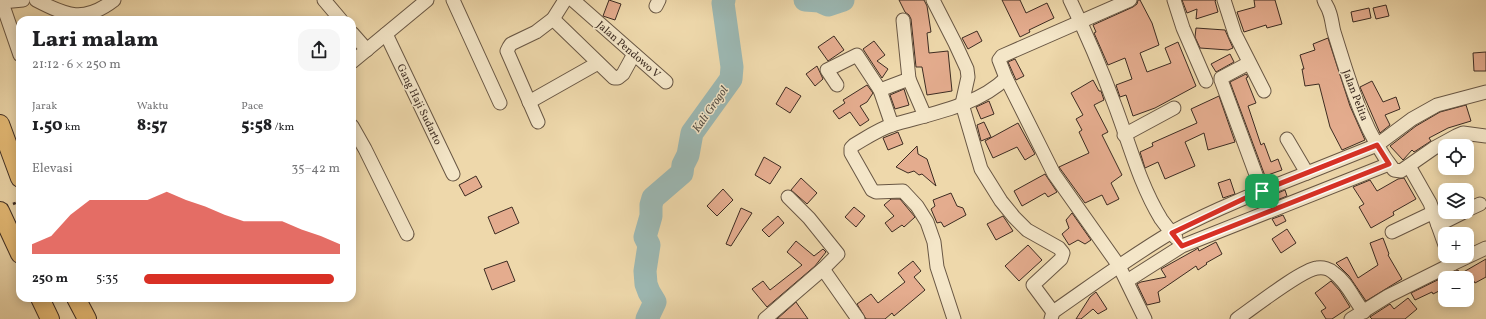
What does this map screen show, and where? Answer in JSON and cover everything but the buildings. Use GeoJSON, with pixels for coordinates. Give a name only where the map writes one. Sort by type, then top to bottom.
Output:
{"type":"FeatureCollection","features":[{"type":"Feature","properties":{"kind":"highway"},"geometry":{"type":"LineString","coordinates":[[0,124],[16,167]]}},
{"type":"Feature","properties":{"kind":"highway"},"geometry":{"type":"LineString","coordinates":[[0,211],[16,245]]}},
{"type":"Feature","properties":{"kind":"highway"},"geometry":{"type":"LineString","coordinates":[[42,302],[50,319]]}},
{"type":"Feature","properties":{"kind":"highway"},"geometry":{"type":"LineString","coordinates":[[78,302],[87,319]]}},
{"type":"Feature","properties":{"kind":"street"},"geometry":{"type":"LineString","coordinates":[[16,43],[2,1],[24,0]]}},
{"type":"Feature","properties":{"kind":"street"},"geometry":{"type":"LineString","coordinates":[[36,0],[61,13],[74,15],[91,13],[106,6],[114,0]]}},
{"type":"Feature","properties":{"kind":"street"},"geometry":{"type":"LineString","coordinates":[[324,0],[338,16]]}},
{"type":"Feature","properties":{"kind":"street"},"geometry":{"type":"LineString","coordinates":[[356,59],[427,0]]}},
{"type":"Feature","properties":{"kind":"street"},"geometry":{"type":"LineString","coordinates":[[453,0],[500,103]]}},
{"type":"Feature","properties":{"kind":"street"},"geometry":{"type":"LineString","coordinates":[[538,122],[507,51],[509,47],[536,32],[553,20],[564,0]]}},
{"type":"Feature","properties":{"kind":"street","name":"Jalan Pendowo V"},"geometry":{"type":"LineString","coordinates":[[573,0],[666,82]]}},
{"type":"Feature","properties":{"kind":"street"},"geometry":{"type":"LineString","coordinates":[[932,0],[956,43],[967,69],[968,77],[962,104],[982,170],[1001,201],[1028,230],[1059,248],[1063,253],[1061,259],[1033,285],[1052,316],[1119,266],[1172,233],[1203,217],[1262,191],[1377,145],[1412,119],[1438,104],[1486,92]]}},
{"type":"Feature","properties":{"kind":"street"},"geometry":{"type":"LineString","coordinates":[[1070,0],[1081,22],[1115,104],[1124,135],[1146,191],[1162,219],[1182,246]]}},
{"type":"Feature","properties":{"kind":"street"},"geometry":{"type":"LineString","coordinates":[[1130,0],[1002,56],[999,60],[1006,78],[1054,174],[1119,266],[1145,319]]}},
{"type":"Feature","properties":{"kind":"street"},"geometry":{"type":"LineString","coordinates":[[1174,0],[1183,28],[1206,80]]}},
{"type":"Feature","properties":{"kind":"street"},"geometry":{"type":"LineString","coordinates":[[1224,0],[1235,34],[1264,91]]}},
{"type":"Feature","properties":{"kind":"street","name":"Jalan Pelita"},"geometry":{"type":"LineString","coordinates":[[1324,0],[1330,11],[1332,26],[1349,81],[1362,114],[1377,145],[1389,164]]}},
{"type":"Feature","properties":{"kind":"street"},"geometry":{"type":"LineString","coordinates":[[553,20],[611,76],[618,78],[623,74],[634,54]]}},
{"type":"Feature","properties":{"kind":"street"},"geometry":{"type":"LineString","coordinates":[[903,20],[909,79],[925,116]]}},
{"type":"Feature","properties":{"kind":"street","name":"Gang Haji Sudarto"},"geometry":{"type":"LineString","coordinates":[[386,34],[453,174]]}},
{"type":"Feature","properties":{"kind":"street"},"geometry":{"type":"LineString","coordinates":[[356,38],[367,50]]}},
{"type":"Feature","properties":{"kind":"street"},"geometry":{"type":"LineString","coordinates":[[837,85],[826,70],[856,54],[880,90],[892,125]]}},
{"type":"Feature","properties":{"kind":"street"},"geometry":{"type":"LineString","coordinates":[[529,102],[598,63]]}},
{"type":"Feature","properties":{"kind":"street"},"geometry":{"type":"LineString","coordinates":[[1249,63],[1221,78],[1220,80],[1262,191]]}},
{"type":"Feature","properties":{"kind":"street"},"geometry":{"type":"LineString","coordinates":[[952,319],[937,267],[934,242],[927,222],[917,206],[903,191],[874,192],[851,153],[851,148],[892,125],[962,104],[1000,84],[1006,78]]}},
{"type":"Feature","properties":{"kind":"street"},"geometry":{"type":"LineString","coordinates":[[880,90],[909,79]]}},
{"type":"Feature","properties":{"kind":"street"},"geometry":{"type":"LineString","coordinates":[[1124,135],[1174,108]]}},
{"type":"Feature","properties":{"kind":"street"},"geometry":{"type":"LineString","coordinates":[[356,133],[407,234]]}},
{"type":"Feature","properties":{"kind":"street"},"geometry":{"type":"LineString","coordinates":[[1127,281],[1182,246],[1389,164],[1397,171],[1409,166],[1434,148],[1463,133],[1486,136]]}},
{"type":"Feature","properties":{"kind":"street"},"geometry":{"type":"LineString","coordinates":[[1288,140],[1307,173]]}},
{"type":"Feature","properties":{"kind":"street"},"geometry":{"type":"LineString","coordinates":[[1409,166],[1430,203],[1438,225],[1450,219]]}},
{"type":"Feature","properties":{"kind":"street"},"geometry":{"type":"LineString","coordinates":[[765,319],[823,270],[836,256],[837,252],[809,218],[788,197]]}},
{"type":"Feature","properties":{"kind":"street"},"geometry":{"type":"LineString","coordinates":[[1474,207],[1480,204]]}},
{"type":"Feature","properties":{"kind":"street"},"geometry":{"type":"LineString","coordinates":[[1392,232],[1434,212]]}},
{"type":"Feature","properties":{"kind":"street"},"geometry":{"type":"LineString","coordinates":[[1474,252],[1486,248]]}},
{"type":"Feature","properties":{"kind":"street"},"geometry":{"type":"LineString","coordinates":[[1351,319],[1446,263]]}},
{"type":"Feature","properties":{"kind":"street"},"geometry":{"type":"LineString","coordinates":[[1237,319],[1297,277],[1317,268],[1323,268],[1334,273],[1343,282],[1364,312]]}},
{"type":"Feature","properties":{"kind":"street"},"geometry":{"type":"LineString","coordinates":[[823,270],[858,319]]}},
{"type":"Feature","properties":{"kind":"waterway","name":"Kali Grogol"},"geometry":{"type":"LineString","coordinates":[[647,319],[655,302],[646,284],[645,271],[649,245],[645,237],[651,216],[651,205],[653,198],[682,173],[683,165],[688,155],[692,133],[731,79],[732,67],[723,3],[724,0]]}},
{"type":"Feature","properties":{"kind":"waterway","name":"Kali Grogol"},"geometry":{"type":"LineString","coordinates":[[805,0],[819,1],[828,5],[843,0]]}},
{"type":"Feature","properties":{"kind":"route"},"geometry":{"type":"LineString","coordinates":[[1377,145],[1389,164],[1182,246],[1172,233],[1203,217],[1262,191],[1377,145]]}}]}
